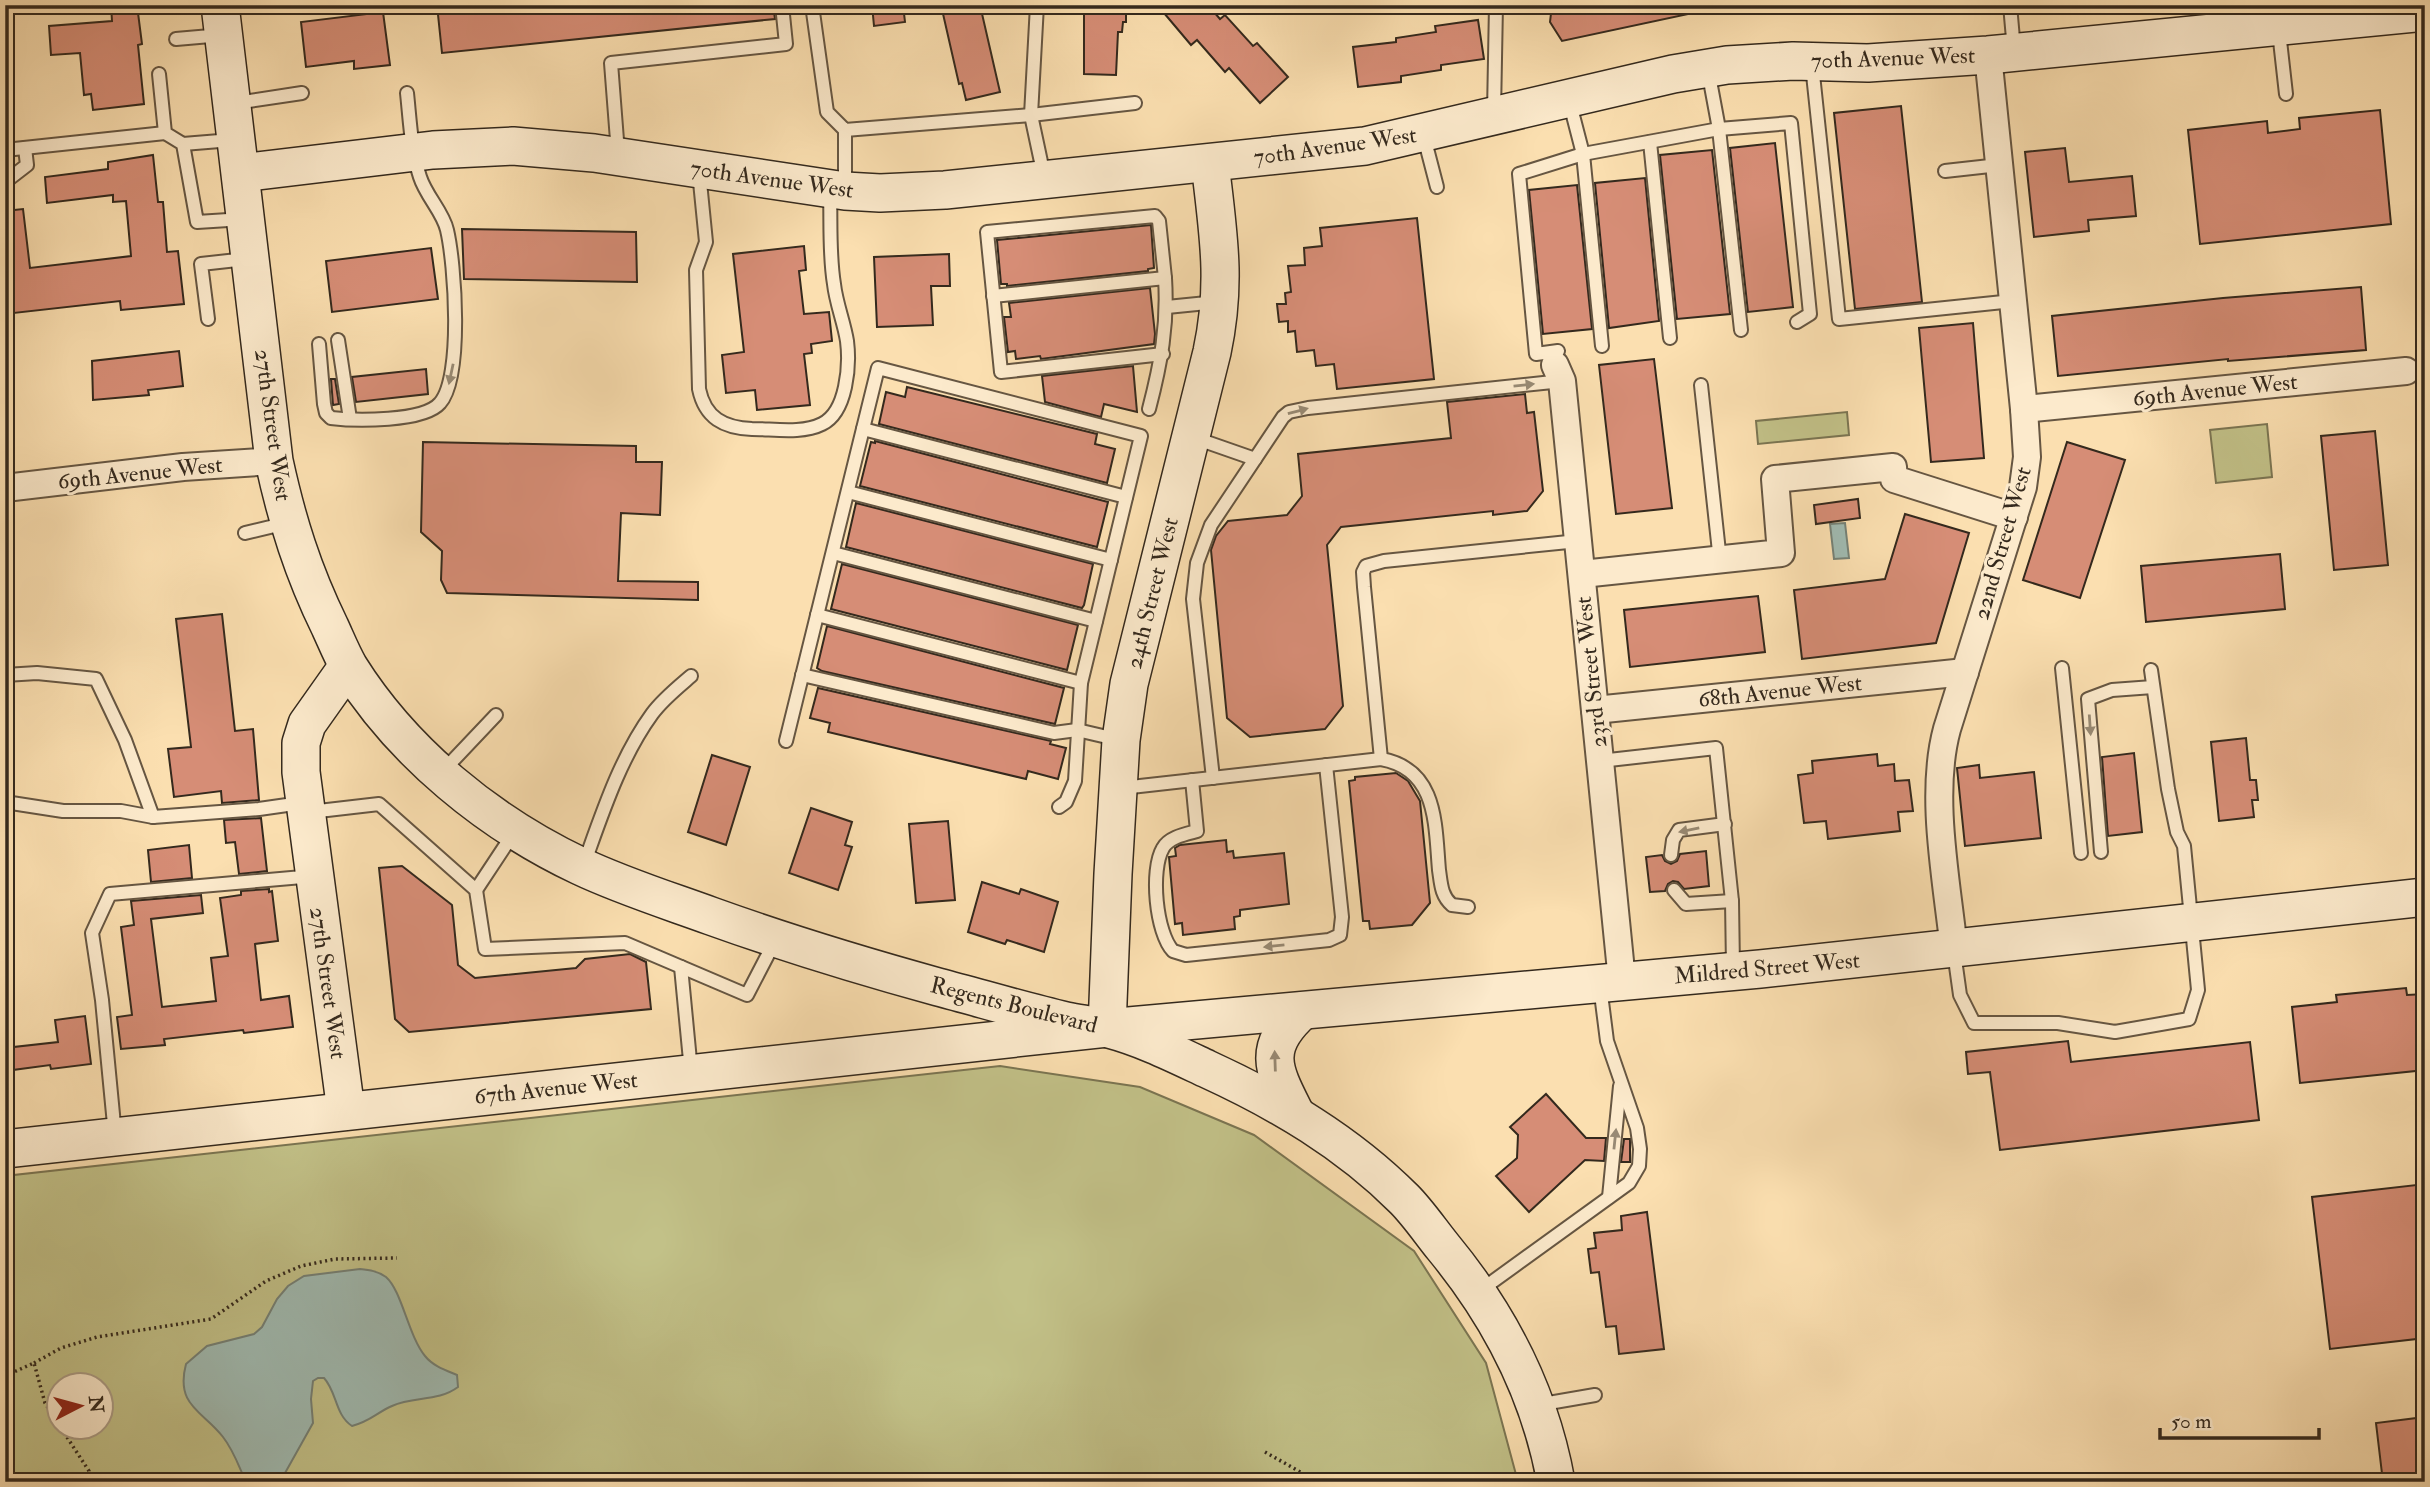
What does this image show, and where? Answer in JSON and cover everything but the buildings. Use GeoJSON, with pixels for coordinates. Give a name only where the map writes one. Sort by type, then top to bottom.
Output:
{"type":"FeatureCollection","features":[{"type":"Feature","properties":{"kind":"street","name":"70th Avenue West"},"geometry":{"type":"LineString","coordinates":[[239,156],[414,152],[473,146],[513,146],[554,148],[838,190],[880,193],[945,190],[1339,150],[1423,134],[1673,74],[1755,62],[1868,63],[2001,54],[2277,17],[2425,12]]}},
{"type":"Feature","properties":{"kind":"street","name":"27th Street West"},"geometry":{"type":"LineString","coordinates":[[221,20],[274,461],[288,523],[317,602],[348,666],[307,724],[301,743],[305,807],[346,1111]]}},
{"type":"Feature","properties":{"kind":"street","name":"22nd Street West"},"geometry":{"type":"LineString","coordinates":[[1954,950],[1938,794],[1944,741],[2026,472],[2024,409],[2000,165],[2001,54]]}},
{"type":"Feature","properties":{"kind":"street","name":"24th Street West"},"geometry":{"type":"LineString","coordinates":[[1107,1028],[1121,740],[1133,665],[1212,352],[1221,302],[1221,250],[1210,163]]}},
{"type":"Feature","properties":{"kind":"street","name":"23rd Street West"},"geometry":{"type":"LineString","coordinates":[[1559,366],[1600,761],[1611,982]]}},
{"type":"Feature","properties":{"kind":"street","name":"69th Avenue West"},"geometry":{"type":"LineString","coordinates":[[2024,409],[2406,372]]}},
{"type":"Feature","properties":{"kind":"street","name":"69th Avenue West"},"geometry":{"type":"LineString","coordinates":[[5,488],[183,467],[274,461]]}},
{"type":"Feature","properties":{"kind":"street"},"geometry":{"type":"LineString","coordinates":[[1582,574],[1781,553],[1774,479],[1893,467],[1894,479],[2014,517]]}},
{"type":"Feature","properties":{"kind":"street","name":"Regents Boulevard"},"geometry":{"type":"LineString","coordinates":[[348,666],[417,751],[441,773],[486,811],[583,868],[776,939],[943,988],[1067,1021],[1107,1028],[1211,1070],[1296,1115],[1336,1140],[1408,1203],[1478,1293],[1511,1346],[1536,1405],[1549,1444],[1556,1482]]}},
{"type":"Feature","properties":{"kind":"street","name":"68th Avenue West"},"geometry":{"type":"LineString","coordinates":[[1595,710],[1965,672]]}},
{"type":"Feature","properties":{"kind":"street","name":"Mildred Street West"},"geometry":{"type":"LineString","coordinates":[[1107,1028],[1481,996],[1954,950],[2425,897]]}},
{"type":"Feature","properties":{"kind":"street"},"geometry":{"type":"LineString","coordinates":[[1296,1115],[1276,1077],[1273,1060],[1280,1033],[1302,1010]]}},
{"type":"Feature","properties":{"kind":"street","name":"67th Avenue West"},"geometry":{"type":"LineString","coordinates":[[5,1149],[1107,1028]]}},
{"type":"Feature","properties":{"kind":"lane"},"geometry":{"type":"LineString","coordinates":[[618,157],[611,63],[786,44],[782,5]]}},
{"type":"Feature","properties":{"kind":"lane"},"geometry":{"type":"LineString","coordinates":[[812,5],[827,112],[845,130],[1031,116],[1135,103]]}},
{"type":"Feature","properties":{"kind":"lane"},"geometry":{"type":"LineString","coordinates":[[1037,5],[1031,116],[1044,180]]}},
{"type":"Feature","properties":{"kind":"lane"},"geometry":{"type":"LineString","coordinates":[[1494,116],[1496,5]]}},
{"type":"Feature","properties":{"kind":"lane"},"geometry":{"type":"LineString","coordinates":[[2001,54],[2010,5]]}},
{"type":"Feature","properties":{"kind":"lane"},"geometry":{"type":"LineString","coordinates":[[2277,17],[2286,94]]}},
{"type":"Feature","properties":{"kind":"lane"},"geometry":{"type":"LineString","coordinates":[[176,39],[221,20]]}},
{"type":"Feature","properties":{"kind":"lane"},"geometry":{"type":"LineString","coordinates":[[1812,62],[1839,319],[2013,301]]}},
{"type":"Feature","properties":{"kind":"lane"},"geometry":{"type":"LineString","coordinates":[[1707,68],[1719,129],[1741,330]]}},
{"type":"Feature","properties":{"kind":"lane"},"geometry":{"type":"LineString","coordinates":[[159,74],[165,134]]}},
{"type":"Feature","properties":{"kind":"lane"},"geometry":{"type":"LineString","coordinates":[[232,103],[302,93]]}},
{"type":"Feature","properties":{"kind":"lane"},"geometry":{"type":"LineString","coordinates":[[318,344],[326,413],[331,418],[414,416],[430,411],[446,393],[453,368],[455,306],[447,228],[421,179],[414,152],[407,93]]}},
{"type":"Feature","properties":{"kind":"lane"},"geometry":{"type":"LineString","coordinates":[[1569,100],[1583,154],[1602,346]]}},
{"type":"Feature","properties":{"kind":"lane"},"geometry":{"type":"LineString","coordinates":[[1559,366],[1536,354],[1519,174],[1583,154],[1719,129],[1791,122],[1810,313],[1797,322]]}},
{"type":"Feature","properties":{"kind":"lane"},"geometry":{"type":"LineString","coordinates":[[699,170],[706,242],[696,270],[699,389],[703,403],[711,416],[732,428],[810,428],[828,420],[839,404],[848,359],[834,285],[838,190],[845,130]]}},
{"type":"Feature","properties":{"kind":"lane"},"geometry":{"type":"LineString","coordinates":[[5,150],[165,134],[183,144],[239,156]]}},
{"type":"Feature","properties":{"kind":"lane"},"geometry":{"type":"LineString","coordinates":[[1423,134],[1437,187]]}},
{"type":"Feature","properties":{"kind":"lane"},"geometry":{"type":"LineString","coordinates":[[1650,142],[1670,338]]}},
{"type":"Feature","properties":{"kind":"lane"},"geometry":{"type":"LineString","coordinates":[[183,144],[197,222],[247,219]]}},
{"type":"Feature","properties":{"kind":"lane"},"geometry":{"type":"LineString","coordinates":[[5,182],[27,165],[25,148]]}},
{"type":"Feature","properties":{"kind":"lane"},"geometry":{"type":"LineString","coordinates":[[1945,171],[2000,165]]}},
{"type":"Feature","properties":{"kind":"lane"},"geometry":{"type":"LineString","coordinates":[[1149,409],[1163,354],[1167,307],[1160,221],[1155,216],[987,232],[1001,372],[1163,354]]}},
{"type":"Feature","properties":{"kind":"lane"},"geometry":{"type":"LineString","coordinates":[[208,319],[201,264],[251,259]]}},
{"type":"Feature","properties":{"kind":"lane"},"geometry":{"type":"LineString","coordinates":[[993,296],[1165,278]]}},
{"type":"Feature","properties":{"kind":"lane"},"geometry":{"type":"LineString","coordinates":[[1167,307],[1221,302]]}},
{"type":"Feature","properties":{"kind":"lane"},"geometry":{"type":"LineString","coordinates":[[338,340],[350,419]]}},
{"type":"Feature","properties":{"kind":"lane"},"geometry":{"type":"LineString","coordinates":[[1213,778],[1193,588],[1197,563],[1206,535],[1275,426],[1283,417],[1296,410],[1559,366]]}},
{"type":"Feature","properties":{"kind":"lane"},"geometry":{"type":"LineString","coordinates":[[786,741],[878,368],[891,371],[1141,436],[1081,683],[1075,781],[1066,802],[1059,807]]}},
{"type":"Feature","properties":{"kind":"lane"},"geometry":{"type":"LineString","coordinates":[[1701,385],[1720,561]]}},
{"type":"Feature","properties":{"kind":"lane"},"geometry":{"type":"LineString","coordinates":[[863,429],[1126,497]]}},
{"type":"Feature","properties":{"kind":"lane"},"geometry":{"type":"LineString","coordinates":[[1191,437],[1255,459]]}},
{"type":"Feature","properties":{"kind":"lane"},"geometry":{"type":"LineString","coordinates":[[848,492],[1111,560]]}},
{"type":"Feature","properties":{"kind":"lane"},"geometry":{"type":"LineString","coordinates":[[245,533],[288,523]]}},
{"type":"Feature","properties":{"kind":"lane"},"geometry":{"type":"LineString","coordinates":[[1381,759],[1363,578],[1368,565],[1384,561],[1578,541]]}},
{"type":"Feature","properties":{"kind":"lane"},"geometry":{"type":"LineString","coordinates":[[833,553],[1096,621]]}},
{"type":"Feature","properties":{"kind":"lane"},"geometry":{"type":"LineString","coordinates":[[817,615],[1081,683]]}},
{"type":"Feature","properties":{"kind":"lane"},"geometry":{"type":"LineString","coordinates":[[2062,668],[2081,853]]}},
{"type":"Feature","properties":{"kind":"lane"},"geometry":{"type":"LineString","coordinates":[[2151,670],[2171,809],[2176,832],[2184,846],[2191,923]]}},
{"type":"Feature","properties":{"kind":"lane"},"geometry":{"type":"LineString","coordinates":[[5,675],[37,673],[96,679],[125,740],[153,817]]}},
{"type":"Feature","properties":{"kind":"lane"},"geometry":{"type":"LineString","coordinates":[[802,675],[1054,733],[1077,730],[1121,740]]}},
{"type":"Feature","properties":{"kind":"lane"},"geometry":{"type":"LineString","coordinates":[[583,868],[610,795],[639,733],[662,702],[691,676]]}},
{"type":"Feature","properties":{"kind":"lane"},"geometry":{"type":"LineString","coordinates":[[2101,852],[2088,699],[2112,690],[2153,687]]}},
{"type":"Feature","properties":{"kind":"lane"},"geometry":{"type":"LineString","coordinates":[[441,773],[496,715]]}},
{"type":"Feature","properties":{"kind":"lane"},"geometry":{"type":"LineString","coordinates":[[1600,761],[1716,748],[1732,901],[1733,971]]}},
{"type":"Feature","properties":{"kind":"lane"},"geometry":{"type":"LineString","coordinates":[[1118,788],[1381,759],[1405,768],[1424,786],[1433,807],[1444,895],[1452,905],[1468,907]]}},
{"type":"Feature","properties":{"kind":"lane"},"geometry":{"type":"LineString","coordinates":[[1192,780],[1197,831],[1168,842],[1163,848],[1159,859],[1157,891],[1160,925],[1165,941],[1173,951],[1195,955],[1329,940],[1340,935],[1342,917],[1326,765]]}},
{"type":"Feature","properties":{"kind":"lane"},"geometry":{"type":"LineString","coordinates":[[5,802],[63,811],[121,811],[153,817],[379,804],[476,890],[485,949],[625,943],[747,995],[776,939]]}},
{"type":"Feature","properties":{"kind":"lane"},"geometry":{"type":"LineString","coordinates":[[1671,855],[1679,830],[1725,824]]}},
{"type":"Feature","properties":{"kind":"lane"},"geometry":{"type":"LineString","coordinates":[[476,890],[515,830]]}},
{"type":"Feature","properties":{"kind":"lane"},"geometry":{"type":"LineString","coordinates":[[115,1137],[102,1000],[92,933],[110,894],[314,876]]}},
{"type":"Feature","properties":{"kind":"lane"},"geometry":{"type":"LineString","coordinates":[[1674,890],[1686,904],[1732,901]]}},
{"type":"Feature","properties":{"kind":"lane","name":"22nd Street West"},"geometry":{"type":"LineString","coordinates":[[1954,950],[1960,995],[1974,1023],[2058,1023],[2115,1032],[2189,1019],[2198,990],[2191,923]]}},
{"type":"Feature","properties":{"kind":"lane"},"geometry":{"type":"LineString","coordinates":[[681,967],[691,1073]]}},
{"type":"Feature","properties":{"kind":"lane"},"geometry":{"type":"LineString","coordinates":[[1478,1293],[1629,1183],[1639,1166],[1637,1128],[1607,1041],[1611,982]]}},
{"type":"Feature","properties":{"kind":"lane"},"geometry":{"type":"LineString","coordinates":[[1609,1197],[1621,1082]]}},
{"type":"Feature","properties":{"kind":"lane"},"geometry":{"type":"LineString","coordinates":[[1536,1405],[1595,1395]]}},
{"type":"Feature","properties":{"kind":"path"},"geometry":{"type":"LineString","coordinates":[[5,1376],[61,1348],[97,1337],[211,1319],[266,1281],[301,1266],[335,1259],[397,1258]]}},
{"type":"Feature","properties":{"kind":"path"},"geometry":{"type":"LineString","coordinates":[[34,1363],[46,1405]]}},
{"type":"Feature","properties":{"kind":"path"},"geometry":{"type":"LineString","coordinates":[[70,1442],[89,1471],[88,1482]]}},
{"type":"Feature","properties":{"kind":"path"},"geometry":{"type":"LineString","coordinates":[[1265,1452],[1311,1478],[1312,1482]]}},
{"type":"Feature","properties":{"kind":"shaded area"},"geometry":{"type":"Polygon","coordinates":[[[1847,412],[1849,435],[1758,444],[1756,421],[1847,412]]]}},
{"type":"Feature","properties":{"kind":"shaded area"},"geometry":{"type":"Polygon","coordinates":[[[2267,424],[2272,477],[2216,483],[2210,430],[2267,424]]]}},
{"type":"Feature","properties":{"kind":"shaded area"},"geometry":{"type":"Polygon","coordinates":[[[1000,1066],[1140,1087],[1254,1135],[1414,1251],[1486,1363],[1518,1482],[5,1482],[5,1176],[1000,1066]]]}},
{"type":"Feature","properties":{"kind":"water"},"geometry":{"type":"Polygon","coordinates":[[[1845,523],[1849,558],[1834,559],[1830,524],[1845,523]]]}},
{"type":"Feature","properties":{"kind":"water"},"geometry":{"type":"Polygon","coordinates":[[[360,1269],[380,1273],[392,1284],[419,1347],[432,1362],[457,1375],[458,1387],[442,1395],[400,1403],[352,1426],[342,1416],[324,1378],[318,1378],[313,1381],[311,1399],[313,1423],[280,1482],[246,1482],[227,1442],[188,1399],[184,1389],[186,1364],[207,1346],[254,1334],[262,1327],[277,1299],[288,1286],[304,1276],[360,1269]]]}}]}
